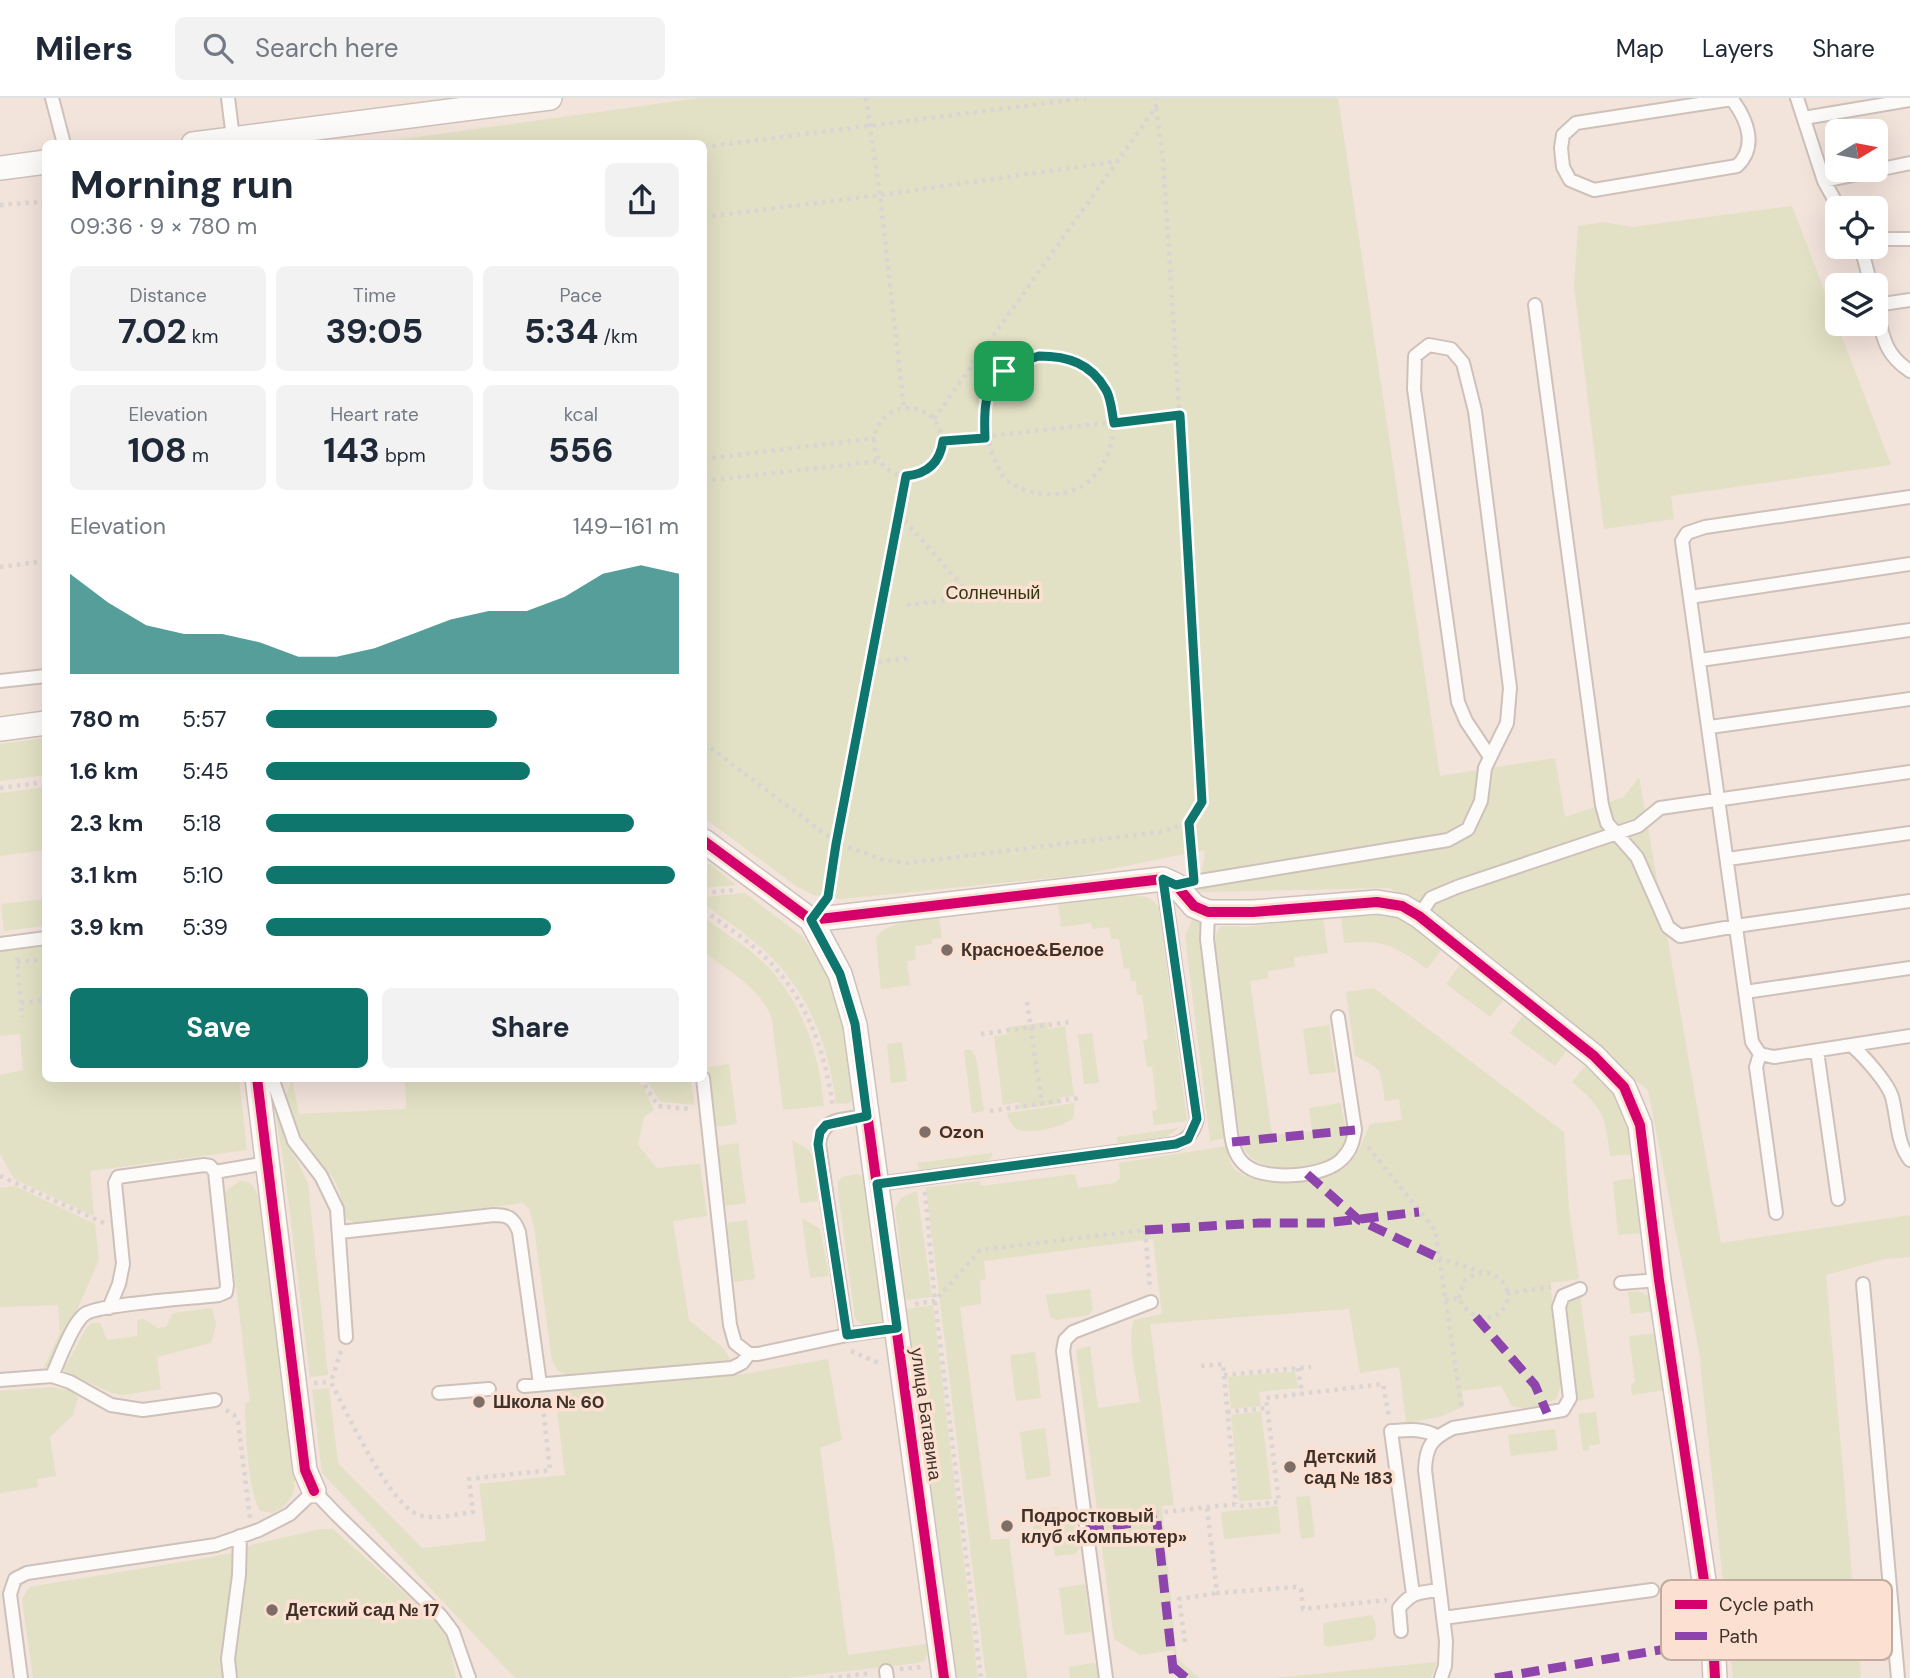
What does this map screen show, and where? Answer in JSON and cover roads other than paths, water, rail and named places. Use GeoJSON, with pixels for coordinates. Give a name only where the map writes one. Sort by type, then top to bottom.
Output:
{"type":"FeatureCollection","features":[{"type":"Feature","properties":{"kind":"street"},"geometry":{"type":"LineString","coordinates":[[219,140],[453,104],[550,98]]}},
{"type":"Feature","properties":{"kind":"street"},"geometry":{"type":"LineString","coordinates":[[0,168],[42,163]]}},
{"type":"Feature","properties":{"kind":"street"},"geometry":{"type":"LineString","coordinates":[[0,725],[42,723]]}},
{"type":"Feature","properties":{"kind":"street","name":"улица Батавина"},"geometry":{"type":"LineString","coordinates":[[707,843],[811,920],[840,974],[855,1024],[944,1678]]}},
{"type":"Feature","properties":{"kind":"street"},"geometry":{"type":"LineString","coordinates":[[811,920],[1178,882],[1195,906],[1208,912],[1253,912],[1377,902],[1402,906],[1419,916],[1594,1056],[1623,1087],[1640,1125],[1659,1280],[1704,1580]]}},
{"type":"Feature","properties":{"kind":"street"},"geometry":{"type":"LineString","coordinates":[[257,1082],[305,1470],[314,1491]]}},
{"type":"Feature","properties":{"kind":"street"},"geometry":{"type":"LineString","coordinates":[[1714,1660],[1715,1678]]}},
{"type":"Feature","properties":{"kind":"lane"},"geometry":{"type":"LineString","coordinates":[[52,98],[63,140]]}},
{"type":"Feature","properties":{"kind":"lane"},"geometry":{"type":"LineString","coordinates":[[228,98],[233,138]]}},
{"type":"Feature","properties":{"kind":"lane"},"geometry":{"type":"LineString","coordinates":[[1797,98],[1824,181],[1832,196]]}},
{"type":"Feature","properties":{"kind":"lane"},"geometry":{"type":"LineString","coordinates":[[1732,99],[1741,110],[1749,144],[1747,157],[1737,166],[1594,190],[1570,180],[1563,167],[1560,148],[1563,135],[1576,123],[1732,99]]}},
{"type":"Feature","properties":{"kind":"lane"},"geometry":{"type":"LineString","coordinates":[[1804,118],[1910,100]]}},
{"type":"Feature","properties":{"kind":"lane"},"geometry":{"type":"LineString","coordinates":[[1824,181],[1910,163]]}},
{"type":"Feature","properties":{"kind":"lane"},"geometry":{"type":"LineString","coordinates":[[1888,239],[1910,240]]}},
{"type":"Feature","properties":{"kind":"lane"},"geometry":{"type":"LineString","coordinates":[[1888,304],[1910,300]]}},
{"type":"Feature","properties":{"kind":"lane"},"geometry":{"type":"LineString","coordinates":[[1535,305],[1602,805],[1607,823],[1637,857],[1668,927],[1680,936],[1910,901]]}},
{"type":"Feature","properties":{"kind":"lane"},"geometry":{"type":"LineString","coordinates":[[1884,336],[1895,361],[1910,371]]}},
{"type":"Feature","properties":{"kind":"lane"},"geometry":{"type":"LineString","coordinates":[[877,1184],[1176,1144],[1188,1139],[1197,1119],[1178,882],[1448,840],[1468,829],[1481,801],[1485,768],[1507,723],[1510,688],[1475,411],[1463,363],[1451,349],[1429,345],[1415,356],[1414,389],[1458,702],[1466,721],[1490,757]]}},
{"type":"Feature","properties":{"kind":"lane"},"geometry":{"type":"LineString","coordinates":[[1910,498],[1705,527],[1687,533],[1682,541],[1752,1042],[1760,1054],[1774,1058],[1910,1036]]}},
{"type":"Feature","properties":{"kind":"lane"},"geometry":{"type":"LineString","coordinates":[[1690,597],[1910,564]]}},
{"type":"Feature","properties":{"kind":"lane"},"geometry":{"type":"LineString","coordinates":[[1700,660],[1910,630]]}},
{"type":"Feature","properties":{"kind":"lane"},"geometry":{"type":"LineString","coordinates":[[0,681],[42,676]]}},
{"type":"Feature","properties":{"kind":"lane"},"geometry":{"type":"LineString","coordinates":[[1710,727],[1910,699]]}},
{"type":"Feature","properties":{"kind":"lane"},"geometry":{"type":"LineString","coordinates":[[1419,916],[1431,898],[1638,826],[1660,808],[1910,772]]}},
{"type":"Feature","properties":{"kind":"lane"},"geometry":{"type":"LineString","coordinates":[[1728,859],[1910,833]]}},
{"type":"Feature","properties":{"kind":"lane"},"geometry":{"type":"LineString","coordinates":[[1208,912],[1209,953],[1231,1134],[1236,1155],[1247,1167],[1262,1174],[1291,1175],[1322,1171],[1340,1161],[1352,1147],[1355,1129],[1338,1017]]}},
{"type":"Feature","properties":{"kind":"lane"},"geometry":{"type":"LineString","coordinates":[[0,944],[42,939]]}},
{"type":"Feature","properties":{"kind":"lane"},"geometry":{"type":"LineString","coordinates":[[1745,992],[1910,968]]}},
{"type":"Feature","properties":{"kind":"lane"},"geometry":{"type":"LineString","coordinates":[[1851,1045],[1865,1057],[1891,1093],[1901,1148],[1910,1160]]}},
{"type":"Feature","properties":{"kind":"lane"},"geometry":{"type":"LineString","coordinates":[[1817,1051],[1838,1199]]}},
{"type":"Feature","properties":{"kind":"lane"},"geometry":{"type":"LineString","coordinates":[[1760,1054],[1756,1067],[1776,1213]]}},
{"type":"Feature","properties":{"kind":"lane"},"geometry":{"type":"LineString","coordinates":[[273,1082],[294,1141],[330,1191],[337,1209],[346,1337]]}},
{"type":"Feature","properties":{"kind":"lane"},"geometry":{"type":"LineString","coordinates":[[703,1082],[730,1325],[735,1343],[749,1354]]}},
{"type":"Feature","properties":{"kind":"lane"},"geometry":{"type":"LineString","coordinates":[[847,1335],[818,1144],[820,1132],[826,1125],[867,1116]]}},
{"type":"Feature","properties":{"kind":"lane"},"geometry":{"type":"LineString","coordinates":[[215,1172],[267,1163]]}},
{"type":"Feature","properties":{"kind":"lane"},"geometry":{"type":"LineString","coordinates":[[52,1376],[78,1321],[86,1313],[226,1292],[215,1172],[211,1166],[118,1177],[115,1183],[122,1264],[119,1284],[109,1308]]}},
{"type":"Feature","properties":{"kind":"lane"},"geometry":{"type":"LineString","coordinates":[[340,1232],[506,1215],[515,1222],[519,1232],[540,1384]]}},
{"type":"Feature","properties":{"kind":"lane"},"geometry":{"type":"LineString","coordinates":[[1621,1283],[1659,1280]]}},
{"type":"Feature","properties":{"kind":"lane"},"geometry":{"type":"LineString","coordinates":[[1863,1284],[1889,1580]]}},
{"type":"Feature","properties":{"kind":"lane"},"geometry":{"type":"LineString","coordinates":[[1441,1678],[1445,1666],[1446,1641],[1424,1470],[1426,1452],[1437,1436],[1464,1426],[1563,1410],[1570,1398],[1559,1307],[1563,1296],[1580,1289]]}},
{"type":"Feature","properties":{"kind":"lane"},"geometry":{"type":"LineString","coordinates":[[1106,1678],[1063,1351],[1065,1340],[1073,1332],[1151,1302]]}},
{"type":"Feature","properties":{"kind":"lane"},"geometry":{"type":"LineString","coordinates":[[524,1386],[732,1368],[742,1363],[749,1354],[897,1328]]}},
{"type":"Feature","properties":{"kind":"lane"},"geometry":{"type":"LineString","coordinates":[[0,1380],[52,1376],[69,1382],[111,1405],[143,1410],[215,1400]]}},
{"type":"Feature","properties":{"kind":"lane"},"geometry":{"type":"LineString","coordinates":[[439,1393],[489,1389]]}},
{"type":"Feature","properties":{"kind":"lane"},"geometry":{"type":"LineString","coordinates":[[1410,1596],[1391,1431],[1426,1430],[1437,1436]]}},
{"type":"Feature","properties":{"kind":"lane"},"geometry":{"type":"LineString","coordinates":[[21,1678],[10,1594],[15,1579],[27,1573],[216,1545],[290,1514],[314,1491],[441,1616],[453,1632],[469,1678]]}},
{"type":"Feature","properties":{"kind":"lane"},"geometry":{"type":"LineString","coordinates":[[230,1678],[228,1659],[246,1534]]}},
{"type":"Feature","properties":{"kind":"lane"},"geometry":{"type":"LineString","coordinates":[[1443,1618],[1652,1590]]}},
{"type":"Feature","properties":{"kind":"lane"},"geometry":{"type":"LineString","coordinates":[[1401,1631],[1399,1608],[1410,1596],[1439,1591]]}},
{"type":"Feature","properties":{"kind":"lane"},"geometry":{"type":"LineString","coordinates":[[1892,1610],[1898,1678]]}},
{"type":"Feature","properties":{"kind":"place","name":"Красное&Белое"},"geometry":{"type":"Point","coordinates":[947,950]}},
{"type":"Feature","properties":{"kind":"place","name":"Ozon"},"geometry":{"type":"Point","coordinates":[925,1132]}},
{"type":"Feature","properties":{"kind":"place","name":"Школа № 60"},"geometry":{"type":"Point","coordinates":[479,1402]}},
{"type":"Feature","properties":{"kind":"place","name":"Детский сад № 183"},"geometry":{"type":"Point","coordinates":[1290,1467]}},
{"type":"Feature","properties":{"kind":"place","name":"Подростковый клуб «Компьютер»"},"geometry":{"type":"Point","coordinates":[1007,1526]}},
{"type":"Feature","properties":{"kind":"place","name":"Детский сад № 17"},"geometry":{"type":"Point","coordinates":[272,1610]}},
{"type":"Feature","properties":{"kind":"park label","name":"Солнечный"},"geometry":{"type":"Point","coordinates":[993,593]}}]}
